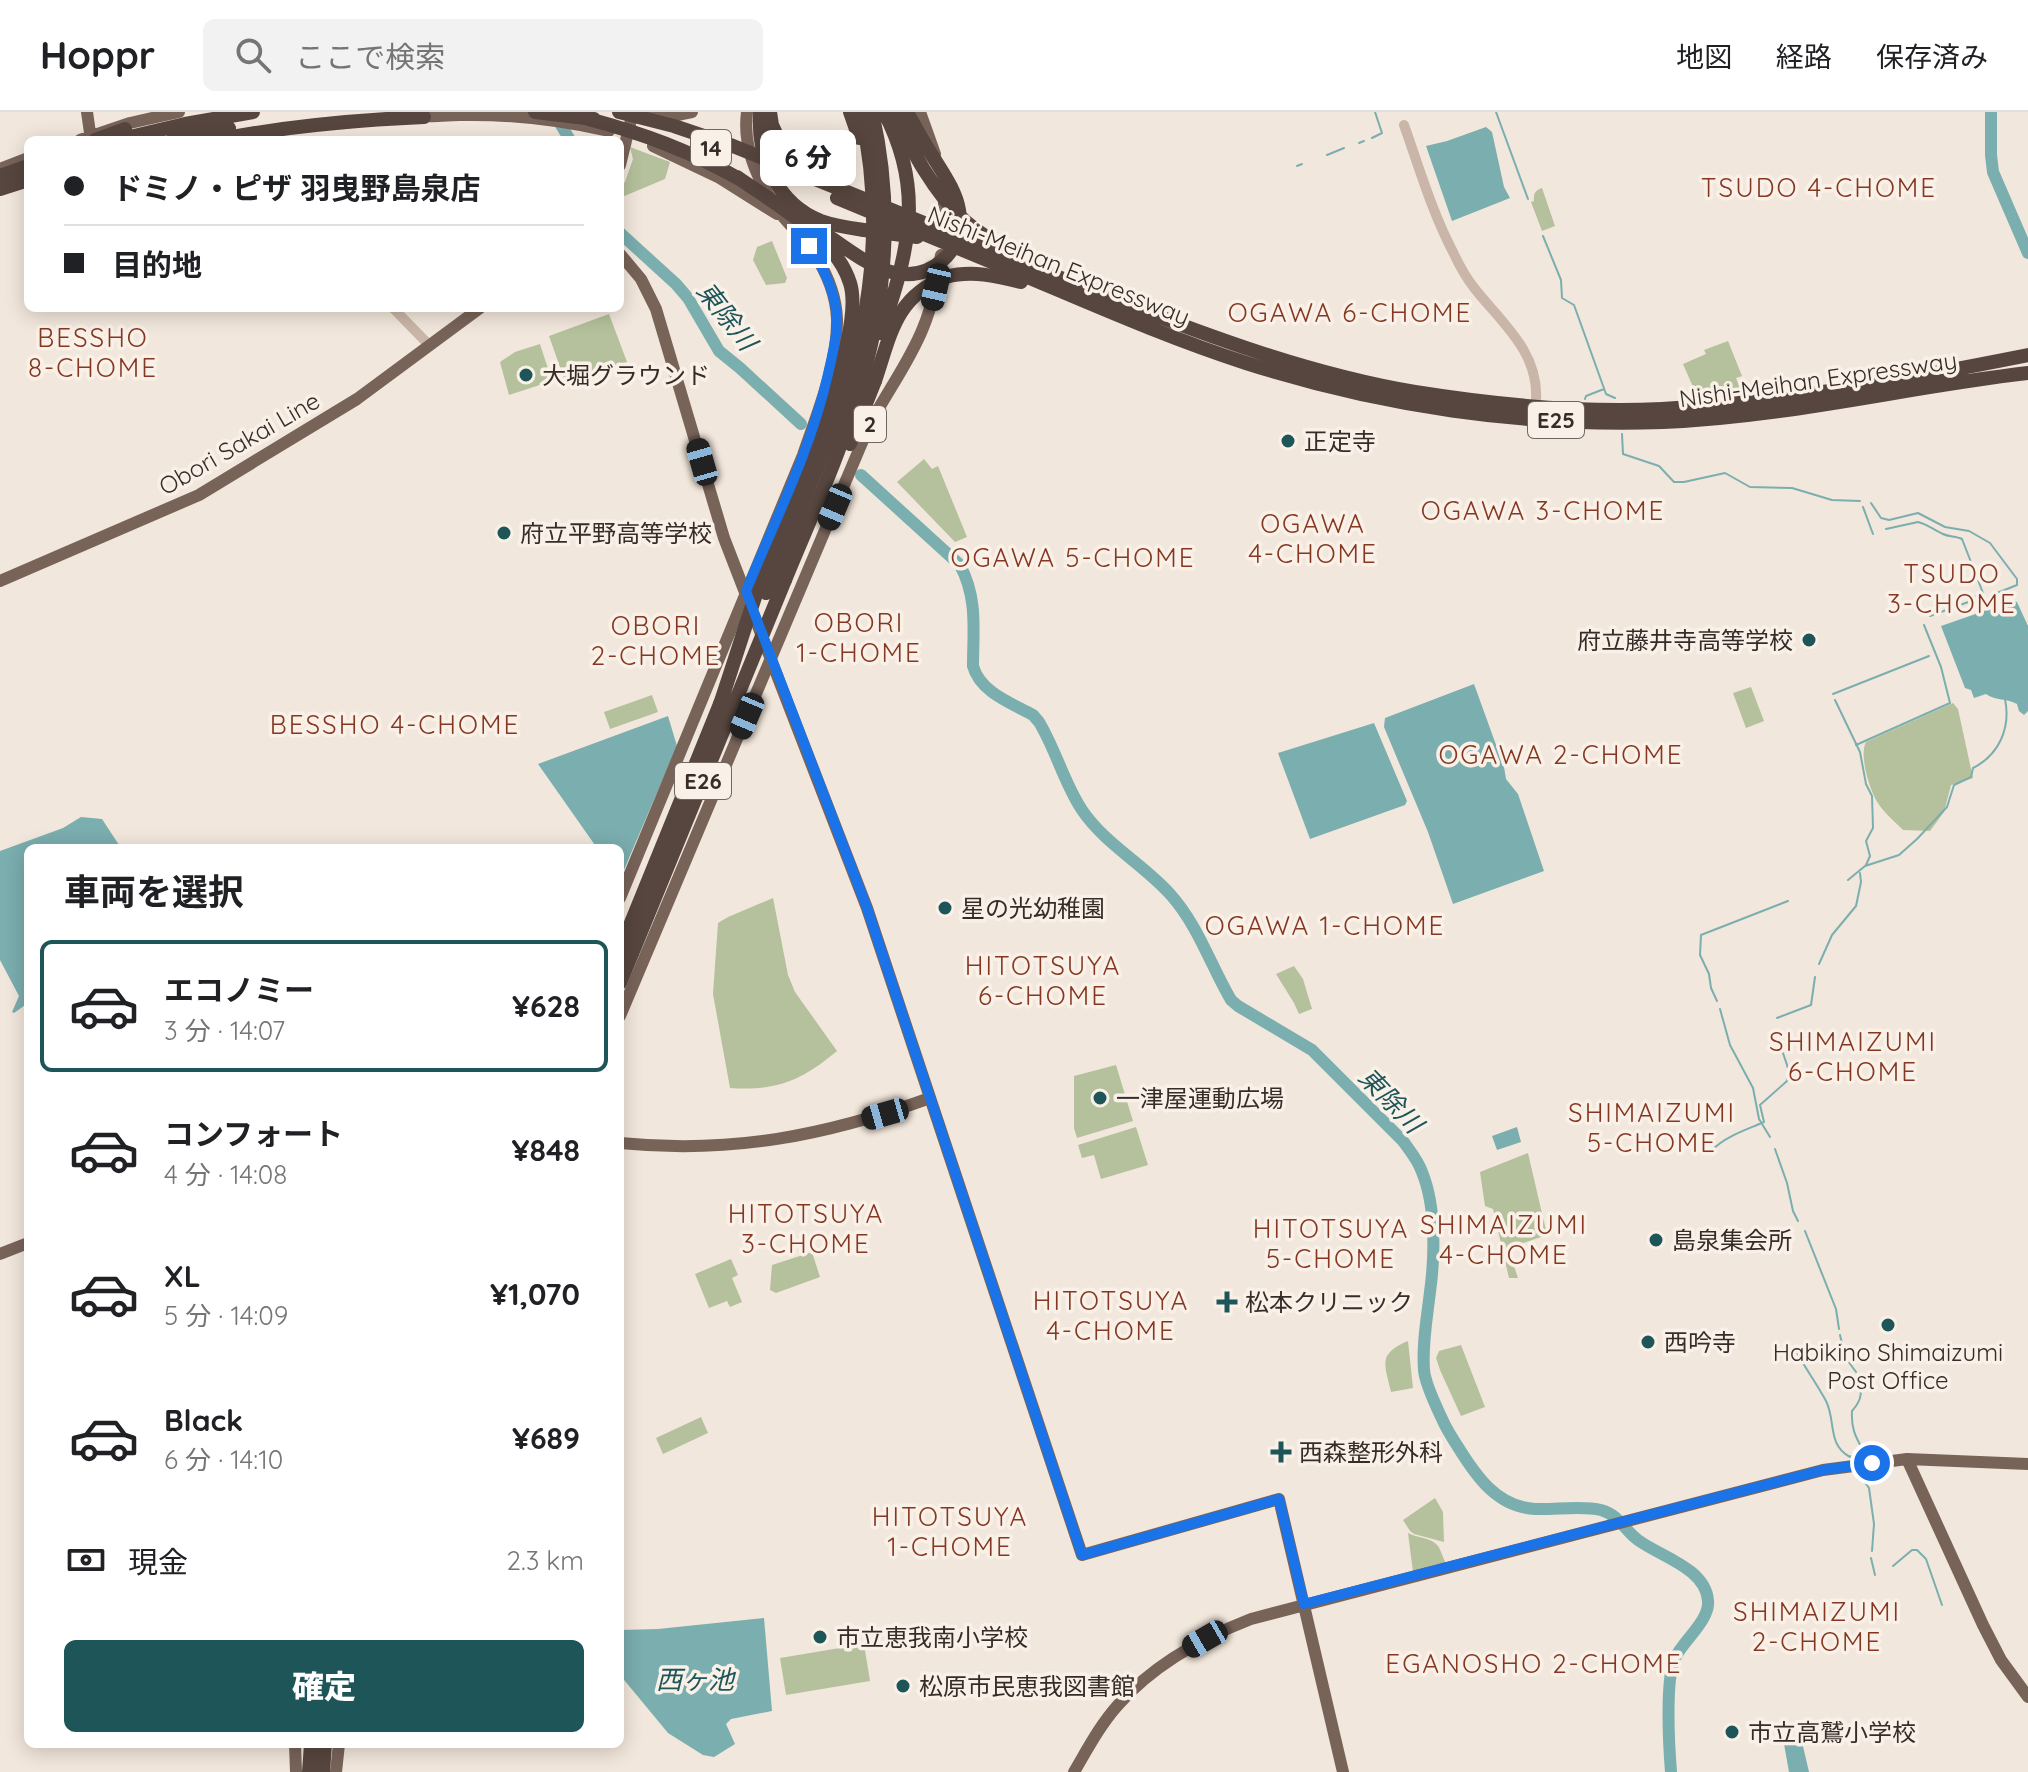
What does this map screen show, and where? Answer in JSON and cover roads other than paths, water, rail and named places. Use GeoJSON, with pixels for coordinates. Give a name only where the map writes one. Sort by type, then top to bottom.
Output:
{"type":"FeatureCollection","features":[{"type":"Feature","properties":{"kind":"highway"},"geometry":{"type":"LineString","coordinates":[[100,136],[196,112]]}},
{"type":"Feature","properties":{"kind":"highway"},"geometry":{"type":"LineString","coordinates":[[134,136],[253,112]]}},
{"type":"Feature","properties":{"kind":"highway"},"geometry":{"type":"LineString","coordinates":[[193,136],[284,119],[352,112]]}},
{"type":"Feature","properties":{"kind":"highway","name":"14"},"geometry":{"type":"LineString","coordinates":[[619,112],[703,135],[876,215]]}},
{"type":"Feature","properties":{"kind":"highway"},"geometry":{"type":"LineString","coordinates":[[760,112],[765,161],[784,194],[800,210],[821,221],[847,228],[876,215],[850,112]]}},
{"type":"Feature","properties":{"kind":"highway","name":"E25"},"geometry":{"type":"LineString","coordinates":[[770,112],[778,138],[801,161],[935,227]]}},
{"type":"Feature","properties":{"kind":"highway","name":"E26"},"geometry":{"type":"LineString","coordinates":[[857,397],[878,305],[884,252],[861,112]]}},
{"type":"Feature","properties":{"kind":"highway","name":"E26"},"geometry":{"type":"LineString","coordinates":[[624,973],[785,580],[840,428],[867,309],[873,255],[881,165],[872,112]]}},
{"type":"Feature","properties":{"kind":"highway","name":"E26"},"geometry":{"type":"LineString","coordinates":[[624,940],[720,704],[840,428],[857,397],[881,332],[902,263],[910,221],[910,202],[902,159],[884,112]]}},
{"type":"Feature","properties":{"kind":"highway","name":"E25"},"geometry":{"type":"LineString","coordinates":[[893,112],[931,179],[965,221],[987,237],[1103,302]]}},
{"type":"Feature","properties":{"kind":"highway","name":"14"},"geometry":{"type":"LineString","coordinates":[[581,121],[638,132],[674,145],[737,177],[874,266],[913,274],[944,259],[952,250],[959,233],[959,210],[950,185],[907,112]]}},
{"type":"Feature","properties":{"kind":"highway","name":"14"},"geometry":{"type":"LineString","coordinates":[[535,116],[651,129],[706,146],[876,215]]}},
{"type":"Feature","properties":{"kind":"highway"},"geometry":{"type":"LineString","coordinates":[[241,136],[295,127],[424,117]]}},
{"type":"Feature","properties":{"kind":"highway"},"geometry":{"type":"LineString","coordinates":[[0,176],[24,167]]}},
{"type":"Feature","properties":{"kind":"highway","name":"14"},"geometry":{"type":"LineString","coordinates":[[720,704],[770,556],[826,413],[854,304],[851,284],[829,248],[737,177]]}},
{"type":"Feature","properties":{"kind":"highway"},"geometry":{"type":"LineString","coordinates":[[0,190],[24,183]]}},
{"type":"Feature","properties":{"kind":"highway","name":"Nishi-Meihan Expressway"},"geometry":{"type":"LineString","coordinates":[[876,215],[935,227],[1246,363],[1409,404],[1493,415],[1578,421],[1663,422],[1829,405],[2028,373]]}},
{"type":"Feature","properties":{"kind":"highway","name":"Nishi-Meihan Expressway"},"geometry":{"type":"LineString","coordinates":[[876,215],[1103,302],[1252,351],[1413,392],[1496,403],[1578,409],[1660,409],[1744,403],[1827,392],[2028,355]]}},
{"type":"Feature","properties":{"kind":"highway","name":"E26"},"geometry":{"type":"LineString","coordinates":[[785,580],[865,410],[898,318],[914,295],[946,277],[978,274],[1103,302]]}},
{"type":"Feature","properties":{"kind":"highway"},"geometry":{"type":"LineString","coordinates":[[624,917],[653,847],[714,719]]}},
{"type":"Feature","properties":{"kind":"highway"},"geometry":{"type":"LineString","coordinates":[[309,1772],[311,1748]]}},
{"type":"Feature","properties":{"kind":"highway"},"geometry":{"type":"LineString","coordinates":[[323,1772],[325,1748]]}},
{"type":"Feature","properties":{"kind":"main road"},"geometry":{"type":"LineString","coordinates":[[87,112],[89,136]]}},
{"type":"Feature","properties":{"kind":"main road"},"geometry":{"type":"LineString","coordinates":[[97,136],[130,123],[179,112]]}},
{"type":"Feature","properties":{"kind":"main road"},"geometry":{"type":"LineString","coordinates":[[624,148],[634,112],[667,117],[692,112]]}},
{"type":"Feature","properties":{"kind":"main road","name":"2"},"geometry":{"type":"LineString","coordinates":[[624,888],[803,455],[823,396],[835,339],[837,319],[828,281],[821,264],[775,205],[755,169],[747,141],[747,112]]}},
{"type":"Feature","properties":{"kind":"main road","name":"2"},"geometry":{"type":"LineString","coordinates":[[624,1006],[869,426],[912,351],[931,306],[944,235],[944,188],[920,112]]}},
{"type":"Feature","properties":{"kind":"main road"},"geometry":{"type":"LineString","coordinates":[[222,136],[304,122],[383,115],[535,116]]}},
{"type":"Feature","properties":{"kind":"main road"},"geometry":{"type":"LineString","coordinates":[[581,121],[666,151],[718,177],[795,229]]}},
{"type":"Feature","properties":{"kind":"main road"},"geometry":{"type":"LineString","coordinates":[[0,169],[24,160]]}},
{"type":"Feature","properties":{"kind":"main road"},"geometry":{"type":"LineString","coordinates":[[624,259],[641,279],[656,309],[724,538],[867,908],[1082,1555],[1279,1499],[1343,1772]]}},
{"type":"Feature","properties":{"kind":"main road","name":"Obori Sakai Line"},"geometry":{"type":"LineString","coordinates":[[0,581],[199,495],[357,399],[475,312]]}},
{"type":"Feature","properties":{"kind":"main road"},"geometry":{"type":"LineString","coordinates":[[624,1143],[711,1147],[757,1143],[839,1127],[930,1098]]}},
{"type":"Feature","properties":{"kind":"main road"},"geometry":{"type":"LineString","coordinates":[[0,1254],[24,1245]]}},
{"type":"Feature","properties":{"kind":"main road"},"geometry":{"type":"LineString","coordinates":[[1907,1459],[1983,1625],[2001,1660],[2028,1697]]}},
{"type":"Feature","properties":{"kind":"main road"},"geometry":{"type":"LineString","coordinates":[[1074,1772],[1116,1707],[1139,1684],[1192,1646],[1224,1629],[1304,1604],[1823,1470],[1907,1459],[2028,1464]]}},
{"type":"Feature","properties":{"kind":"main road"},"geometry":{"type":"LineString","coordinates":[[295,1748],[296,1772]]}},
{"type":"Feature","properties":{"kind":"main road"},"geometry":{"type":"LineString","coordinates":[[336,1772],[339,1748]]}},
{"type":"Feature","properties":{"kind":"street"},"geometry":{"type":"LineString","coordinates":[[1404,125],[1451,249],[1474,288],[1530,359],[1535,376],[1536,400]]}},
{"type":"Feature","properties":{"kind":"street"},"geometry":{"type":"LineString","coordinates":[[397,312],[430,346]]}},
{"type":"Feature","properties":{"kind":"water"},"geometry":{"type":"Polygon","coordinates":[[[1486,127],[1492,132],[1504,187],[1510,198],[1452,221],[1426,146],[1486,127]]]}},
{"type":"Feature","properties":{"kind":"water"},"geometry":{"type":"Polygon","coordinates":[[[2017,602],[2028,626],[2028,711],[2024,715],[2013,702],[1986,694],[1974,698],[1971,690],[1965,688],[1941,626],[2017,602]]]}},
{"type":"Feature","properties":{"kind":"water"},"geometry":{"type":"Polygon","coordinates":[[[1474,684],[1506,779],[1518,794],[1544,871],[1453,904],[1428,832],[1384,727],[1385,718],[1474,684]]]}},
{"type":"Feature","properties":{"kind":"water"},"geometry":{"type":"Polygon","coordinates":[[[668,716],[677,746],[624,870],[624,844],[594,844],[538,764],[668,716]]]}},
{"type":"Feature","properties":{"kind":"water"},"geometry":{"type":"Polygon","coordinates":[[[1374,723],[1407,801],[1405,805],[1310,839],[1278,753],[1374,723]]]}},
{"type":"Feature","properties":{"kind":"water"},"geometry":{"type":"Polygon","coordinates":[[[81,817],[102,819],[118,844],[24,844],[24,1006],[14,1013],[19,996],[0,960],[0,851],[63,828],[81,817]]]}},
{"type":"Feature","properties":{"kind":"water"},"geometry":{"type":"Polygon","coordinates":[[[1517,1127],[1521,1142],[1497,1150],[1492,1136],[1517,1127]]]}},
{"type":"Feature","properties":{"kind":"water","name":"西ヶ池"},"geometry":{"type":"Polygon","coordinates":[[[764,1618],[772,1711],[731,1719],[726,1724],[735,1744],[714,1757],[703,1755],[668,1733],[624,1680],[624,1630],[764,1618]]]}},
{"type":"Feature","properties":{"kind":"water"},"geometry":{"type":"Polygon","coordinates":[[[1802,1742],[1809,1772],[1789,1772],[1784,1744],[1802,1742]]]}},
{"type":"Feature","properties":{"kind":"waterway"},"geometry":{"type":"LineString","coordinates":[[1372,138],[1382,133],[1375,112]]}},
{"type":"Feature","properties":{"kind":"waterway"},"geometry":{"type":"LineString","coordinates":[[1496,112],[1528,199]]}},
{"type":"Feature","properties":{"kind":"waterway"},"geometry":{"type":"LineString","coordinates":[[1991,112],[1993,172],[2028,253]]}},
{"type":"Feature","properties":{"kind":"waterway","name":"東除川"},"geometry":{"type":"LineString","coordinates":[[555,115],[568,136]]}},
{"type":"Feature","properties":{"kind":"waterway"},"geometry":{"type":"LineString","coordinates":[[1359,143],[1364,141]]}},
{"type":"Feature","properties":{"kind":"waterway"},"geometry":{"type":"LineString","coordinates":[[1327,155],[1344,148]]}},
{"type":"Feature","properties":{"kind":"waterway"},"geometry":{"type":"LineString","coordinates":[[1297,166],[1302,164]]}},
{"type":"Feature","properties":{"kind":"waterway"},"geometry":{"type":"LineString","coordinates":[[1543,236],[1561,280],[1562,298],[1574,305],[1606,394],[1615,398]]}},
{"type":"Feature","properties":{"kind":"waterway","name":"東除川"},"geometry":{"type":"LineString","coordinates":[[624,237],[688,298],[719,351],[801,424]]}},
{"type":"Feature","properties":{"kind":"waterway"},"geometry":{"type":"LineString","coordinates":[[1585,399],[1604,389]]}},
{"type":"Feature","properties":{"kind":"waterway"},"geometry":{"type":"LineString","coordinates":[[1622,434],[1623,454],[1659,466],[1674,482],[1725,473],[1750,487],[1792,488],[1832,500],[1860,501]]}},
{"type":"Feature","properties":{"kind":"waterway","name":"東除川"},"geometry":{"type":"LineString","coordinates":[[861,475],[960,565],[972,602],[973,666],[977,675],[989,690],[1033,715],[1039,722],[1082,810],[1102,833],[1159,883],[1180,906],[1231,1000],[1312,1050],[1403,1141],[1416,1160],[1427,1185],[1433,1231],[1432,1278],[1424,1341],[1425,1376],[1445,1424],[1472,1469],[1489,1488],[1509,1503],[1535,1509],[1585,1508],[1608,1513],[1638,1540],[1691,1571],[1699,1580],[1708,1601],[1705,1616],[1675,1658],[1670,1681],[1671,1772]]}},
{"type":"Feature","properties":{"kind":"waterway"},"geometry":{"type":"LineString","coordinates":[[1871,503],[1881,518],[1889,520],[1918,513],[1945,527],[1969,531],[1990,543],[2017,579],[2017,585],[1992,595]]}},
{"type":"Feature","properties":{"kind":"waterway"},"geometry":{"type":"LineString","coordinates":[[1863,507],[1873,534]]}},
{"type":"Feature","properties":{"kind":"waterway"},"geometry":{"type":"LineString","coordinates":[[1886,529],[1918,522],[1962,539],[1983,593],[1971,601]]}},
{"type":"Feature","properties":{"kind":"waterway"},"geometry":{"type":"LineString","coordinates":[[1930,616],[1982,597]]}},
{"type":"Feature","properties":{"kind":"waterway"},"geometry":{"type":"LineString","coordinates":[[1856,745],[1950,703],[1941,667],[1924,625]]}},
{"type":"Feature","properties":{"kind":"waterway"},"geometry":{"type":"LineString","coordinates":[[1833,694],[1929,656]]}},
{"type":"Feature","properties":{"kind":"waterway"},"geometry":{"type":"LineString","coordinates":[[1848,880],[1865,866],[1899,855],[1947,807],[1954,785],[1971,777],[1973,768],[1990,756],[2001,740],[2006,720],[2005,699]]}},
{"type":"Feature","properties":{"kind":"waterway"},"geometry":{"type":"LineString","coordinates":[[1835,700],[1860,752],[1866,784],[1872,796],[1873,828],[1866,841],[1870,856],[1866,865]]}},
{"type":"Feature","properties":{"kind":"waterway"},"geometry":{"type":"LineString","coordinates":[[1819,964],[1832,935],[1856,906],[1860,873]]}},
{"type":"Feature","properties":{"kind":"waterway"},"geometry":{"type":"LineString","coordinates":[[1717,1001],[1700,955],[1701,935],[1788,901]]}},
{"type":"Feature","properties":{"kind":"waterway"},"geometry":{"type":"LineString","coordinates":[[1777,1018],[1811,1005],[1815,977]]}},
{"type":"Feature","properties":{"kind":"waterway"},"geometry":{"type":"LineString","coordinates":[[1720,1009],[1730,1045],[1753,1088],[1759,1119],[1770,1137]]}},
{"type":"Feature","properties":{"kind":"waterway"},"geometry":{"type":"LineString","coordinates":[[1777,1038],[1780,1045]]}},
{"type":"Feature","properties":{"kind":"waterway"},"geometry":{"type":"LineString","coordinates":[[1712,1150],[1730,1137],[1764,1122],[1760,1105],[1787,1081],[1788,1067],[1783,1053]]}},
{"type":"Feature","properties":{"kind":"waterway"},"geometry":{"type":"LineString","coordinates":[[1775,1149],[1798,1221]]}},
{"type":"Feature","properties":{"kind":"waterway"},"geometry":{"type":"LineString","coordinates":[[1805,1231],[1836,1309],[1839,1329]]}},
{"type":"Feature","properties":{"kind":"waterway"},"geometry":{"type":"LineString","coordinates":[[1840,1335],[1845,1357],[1856,1372]]}},
{"type":"Feature","properties":{"kind":"waterway"},"geometry":{"type":"LineString","coordinates":[[1796,1351],[1826,1401],[1838,1446],[1850,1457],[1863,1450],[1852,1422],[1852,1411],[1861,1395],[1858,1377]]}},
{"type":"Feature","properties":{"kind":"waterway"},"geometry":{"type":"LineString","coordinates":[[1858,1473],[1869,1488],[1874,1524],[1872,1551]]}},
{"type":"Feature","properties":{"kind":"waterway"},"geometry":{"type":"LineString","coordinates":[[1893,1566],[1912,1550],[1917,1550],[1926,1559],[1942,1605]]}},
{"type":"Feature","properties":{"kind":"waterway"},"geometry":{"type":"LineString","coordinates":[[1871,1558],[1875,1575]]}},
{"type":"Feature","properties":{"kind":"place","name":"大堀グラウンド"},"geometry":{"type":"Point","coordinates":[526,375]}},
{"type":"Feature","properties":{"kind":"place","name":"正定寺"},"geometry":{"type":"Point","coordinates":[1288,441]}},
{"type":"Feature","properties":{"kind":"place","name":"府立平野高等学校"},"geometry":{"type":"Point","coordinates":[504,533]}},
{"type":"Feature","properties":{"kind":"place","name":"府立藤井寺高等学校"},"geometry":{"type":"Point","coordinates":[1809,640]}},
{"type":"Feature","properties":{"kind":"place","name":"星の光幼稚園"},"geometry":{"type":"Point","coordinates":[945,908]}},
{"type":"Feature","properties":{"kind":"place","name":"一津屋運動広場"},"geometry":{"type":"Point","coordinates":[1100,1098]}},
{"type":"Feature","properties":{"kind":"place","name":"島泉集会所"},"geometry":{"type":"Point","coordinates":[1656,1240]}},
{"type":"Feature","properties":{"kind":"place","name":"松本クリニック"},"geometry":{"type":"Point","coordinates":[1227,1302]}},
{"type":"Feature","properties":{"kind":"place","name":"Habikino Shimaizumi Post Office"},"geometry":{"type":"Point","coordinates":[1888,1325]}},
{"type":"Feature","properties":{"kind":"place","name":"西吟寺"},"geometry":{"type":"Point","coordinates":[1648,1342]}},
{"type":"Feature","properties":{"kind":"place","name":"西森整形外科"},"geometry":{"type":"Point","coordinates":[1281,1452]}},
{"type":"Feature","properties":{"kind":"place","name":"市立恵我南小学校"},"geometry":{"type":"Point","coordinates":[820,1637]}},
{"type":"Feature","properties":{"kind":"place","name":"松原市民恵我図書館"},"geometry":{"type":"Point","coordinates":[903,1686]}},
{"type":"Feature","properties":{"kind":"place","name":"市立高鷲小学校"},"geometry":{"type":"Point","coordinates":[1732,1732]}},
{"type":"Feature","properties":{"kind":"district","name":"TSUDO 4-CHOME"},"geometry":{"type":"Point","coordinates":[1819,187]}},
{"type":"Feature","properties":{"kind":"district","name":"OGAWA 6-CHOME"},"geometry":{"type":"Point","coordinates":[1350,312]}},
{"type":"Feature","properties":{"kind":"district","name":"BESSHO 8-CHOME"},"geometry":{"type":"Point","coordinates":[93,352]}},
{"type":"Feature","properties":{"kind":"district","name":"OGAWA 3-CHOME"},"geometry":{"type":"Point","coordinates":[1543,510]}},
{"type":"Feature","properties":{"kind":"district","name":"OGAWA 4-CHOME"},"geometry":{"type":"Point","coordinates":[1313,538]}},
{"type":"Feature","properties":{"kind":"district","name":"OGAWA 5-CHOME"},"geometry":{"type":"Point","coordinates":[1073,557]}},
{"type":"Feature","properties":{"kind":"district","name":"TSUDO 3-CHOME"},"geometry":{"type":"Point","coordinates":[1952,588]}},
{"type":"Feature","properties":{"kind":"district","name":"OBORI 1-CHOME"},"geometry":{"type":"Point","coordinates":[859,637]}},
{"type":"Feature","properties":{"kind":"district","name":"OBORI 2-CHOME"},"geometry":{"type":"Point","coordinates":[656,640]}},
{"type":"Feature","properties":{"kind":"district","name":"BESSHO 4-CHOME"},"geometry":{"type":"Point","coordinates":[395,724]}},
{"type":"Feature","properties":{"kind":"district","name":"OGAWA 2-CHOME"},"geometry":{"type":"Point","coordinates":[1561,754]}},
{"type":"Feature","properties":{"kind":"district","name":"OGAWA 1-CHOME"},"geometry":{"type":"Point","coordinates":[1325,925]}},
{"type":"Feature","properties":{"kind":"district","name":"HITOTSUYA 6-CHOME"},"geometry":{"type":"Point","coordinates":[1043,980]}},
{"type":"Feature","properties":{"kind":"district","name":"SHIMAIZUMI 6-CHOME"},"geometry":{"type":"Point","coordinates":[1853,1056]}},
{"type":"Feature","properties":{"kind":"district","name":"SHIMAIZUMI 5-CHOME"},"geometry":{"type":"Point","coordinates":[1652,1127]}},
{"type":"Feature","properties":{"kind":"district","name":"HITOTSUYA 3-CHOME"},"geometry":{"type":"Point","coordinates":[806,1228]}},
{"type":"Feature","properties":{"kind":"district","name":"SHIMAIZUMI 4-CHOME"},"geometry":{"type":"Point","coordinates":[1504,1239]}},
{"type":"Feature","properties":{"kind":"district","name":"HITOTSUYA 5-CHOME"},"geometry":{"type":"Point","coordinates":[1331,1243]}},
{"type":"Feature","properties":{"kind":"district","name":"HITOTSUYA 4-CHOME"},"geometry":{"type":"Point","coordinates":[1111,1315]}},
{"type":"Feature","properties":{"kind":"district","name":"HITOTSUYA 1-CHOME"},"geometry":{"type":"Point","coordinates":[950,1531]}},
{"type":"Feature","properties":{"kind":"district","name":"SHIMAIZUMI 2-CHOME"},"geometry":{"type":"Point","coordinates":[1817,1626]}},
{"type":"Feature","properties":{"kind":"district","name":"EGANOSHO 2-CHOME"},"geometry":{"type":"Point","coordinates":[1534,1663]}}]}
